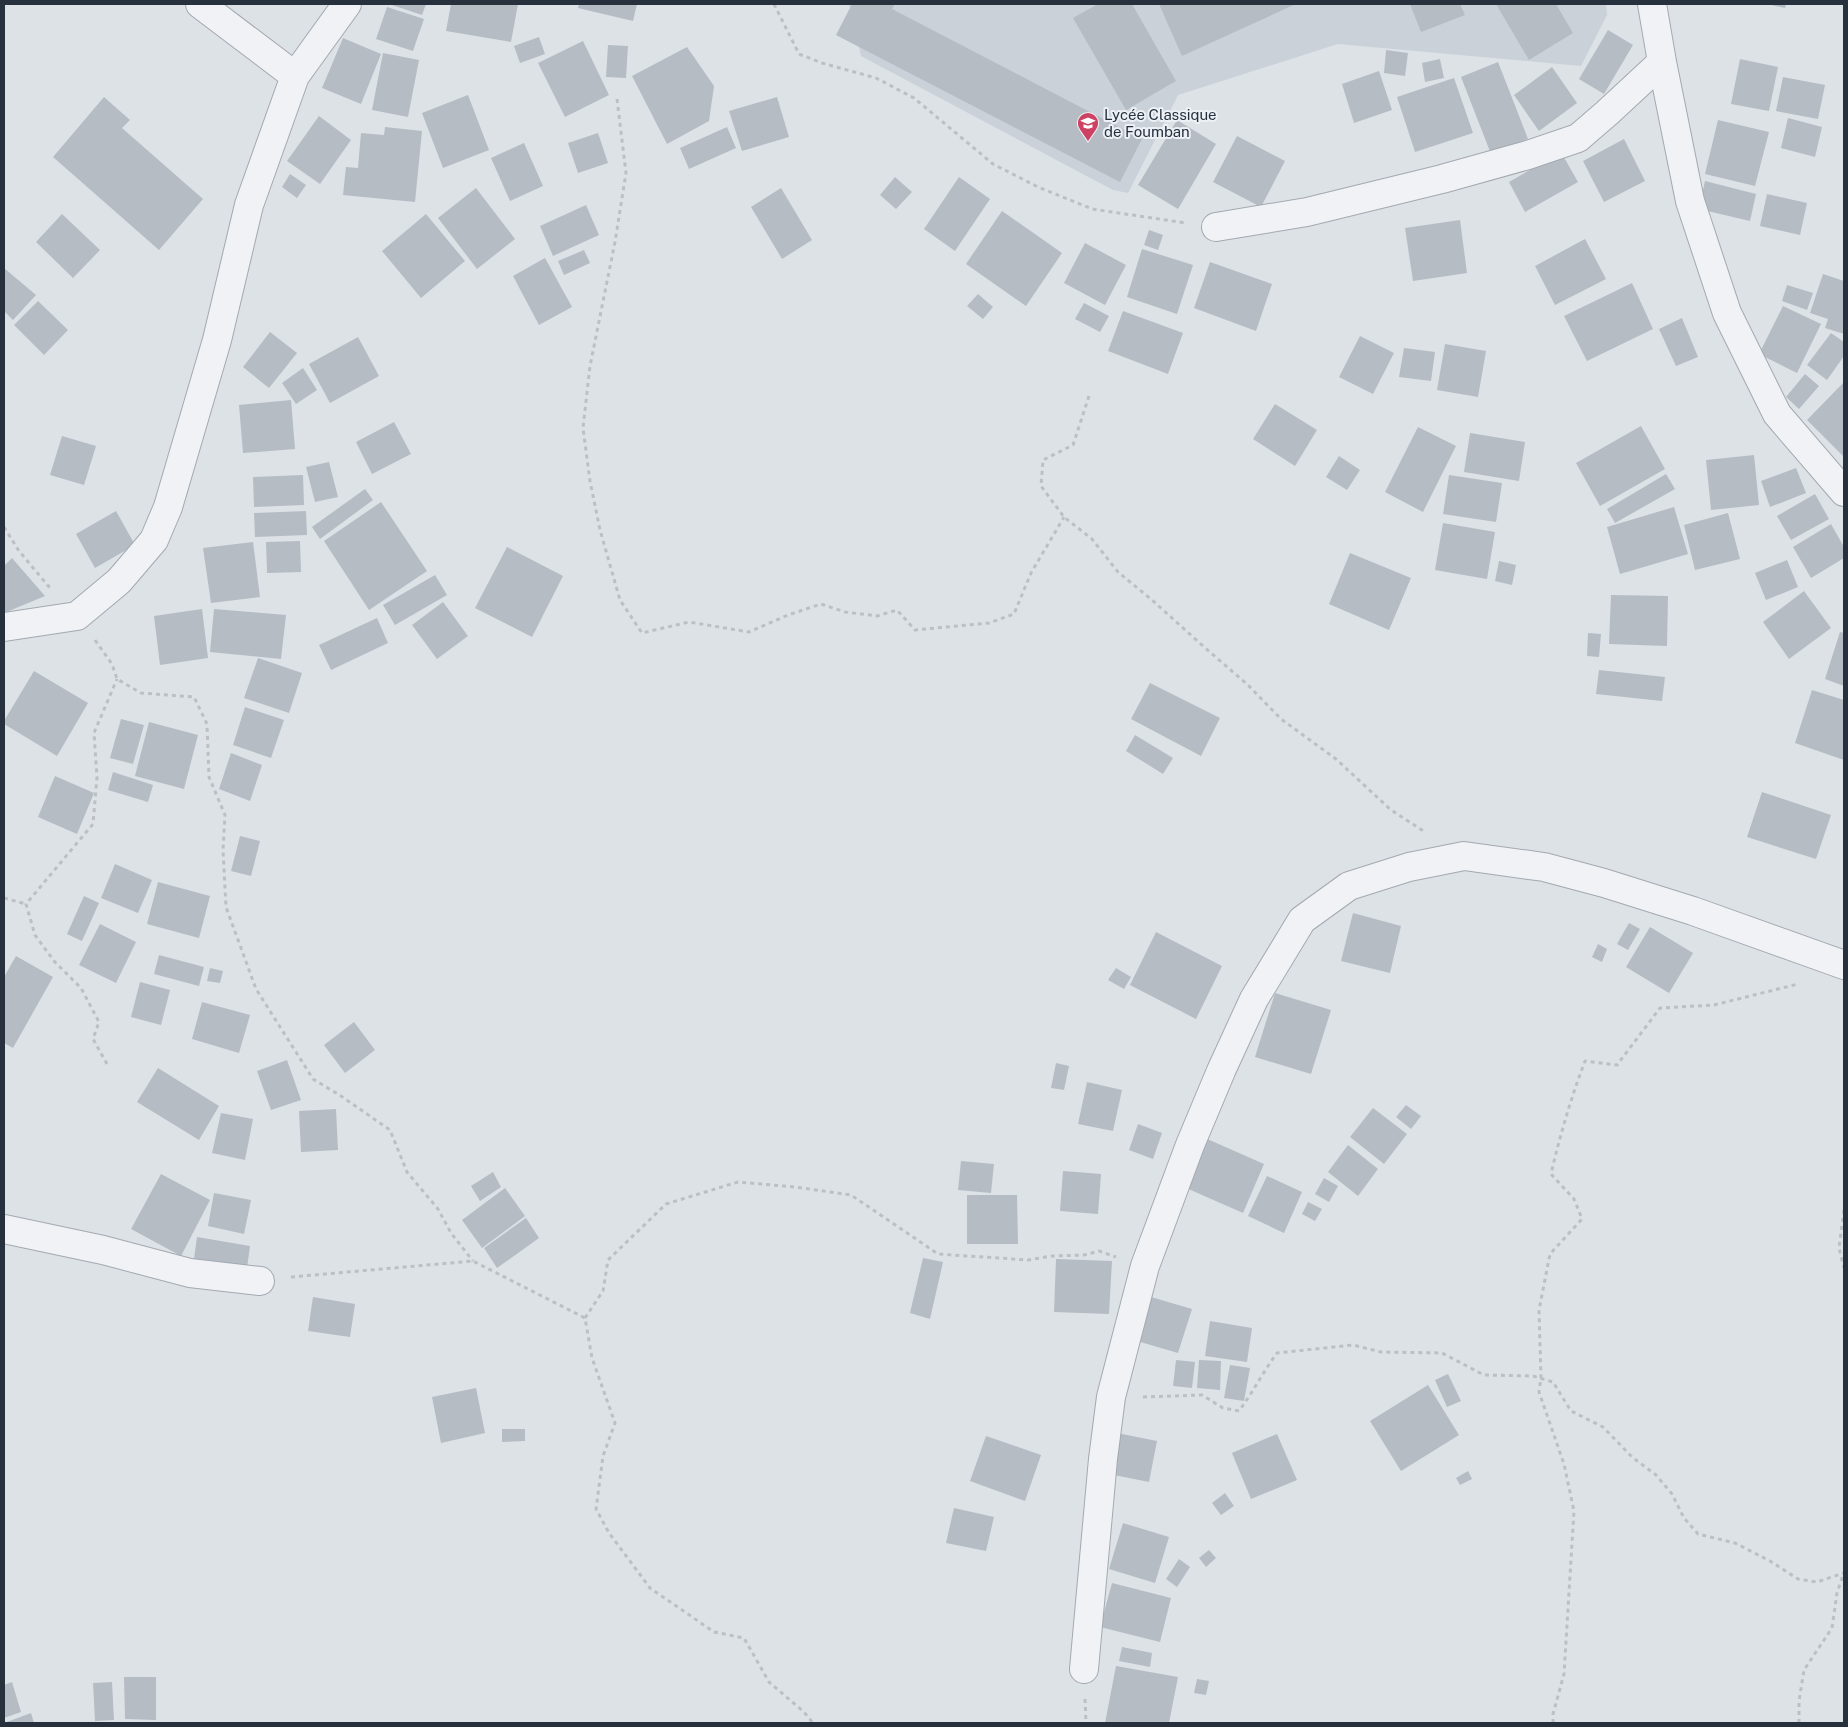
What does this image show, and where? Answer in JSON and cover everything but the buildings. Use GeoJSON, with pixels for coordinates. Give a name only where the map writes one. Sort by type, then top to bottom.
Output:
{"type":"FeatureCollection","features":[{"type":"Feature","properties":{"kind":"street"},"geometry":{"type":"LineString","coordinates":[[200,4],[294,76]]}},
{"type":"Feature","properties":{"kind":"street"},"geometry":{"type":"LineString","coordinates":[[4,628],[77,616],[119,581],[154,540],[168,507],[217,340],[249,205],[294,76],[347,4]]}},
{"type":"Feature","properties":{"kind":"street"},"geometry":{"type":"LineString","coordinates":[[1652,4],[1690,201],[1727,313],[1778,414],[1844,492]]}},
{"type":"Feature","properties":{"kind":"street"},"geometry":{"type":"LineString","coordinates":[[1216,227],[1307,212],[1528,155],[1578,138],[1662,62]]}},
{"type":"Feature","properties":{"kind":"street"},"geometry":{"type":"LineString","coordinates":[[1084,1670],[1103,1459],[1111,1397],[1145,1266],[1190,1145],[1221,1071],[1254,999],[1302,920],[1349,886],[1409,867],[1464,856],[1544,866],[1693,911],[1837,963]]}},
{"type":"Feature","properties":{"kind":"street"},"geometry":{"type":"LineString","coordinates":[[4,1229],[104,1250],[190,1273],[260,1281]]}},
{"type":"Feature","properties":{"kind":"path"},"geometry":{"type":"LineString","coordinates":[[774,4],[800,54],[822,63],[876,78],[914,98],[1000,168],[1038,187],[1092,209],[1216,227]]}},
{"type":"Feature","properties":{"kind":"path"},"geometry":{"type":"LineString","coordinates":[[617,99],[626,172],[615,242],[590,366],[583,428],[590,481],[600,530],[620,600],[642,633],[689,622],[749,632],[788,615],[820,604],[845,612],[877,616],[897,610],[916,630],[989,624],[1014,614],[1031,573],[1064,517]]}},
{"type":"Feature","properties":{"kind":"path"},"geometry":{"type":"LineString","coordinates":[[1089,396],[1072,445],[1043,460],[1041,486],[1064,517],[1092,539],[1118,572],[1248,685],[1281,719],[1336,759],[1390,810],[1464,856]]}},
{"type":"Feature","properties":{"kind":"path"},"geometry":{"type":"LineString","coordinates":[[4,527],[19,551],[77,616],[112,664],[118,679],[141,694],[194,697],[207,724],[209,777],[225,815],[223,850],[226,907],[256,990],[312,1078],[390,1130],[407,1172],[438,1209],[451,1233],[473,1261],[585,1318]]}},
{"type":"Feature","properties":{"kind":"path"},"geometry":{"type":"LineString","coordinates":[[26,904],[93,824],[97,777],[94,732],[118,679]]}},
{"type":"Feature","properties":{"kind":"path"},"geometry":{"type":"LineString","coordinates":[[4,898],[26,904]]}},
{"type":"Feature","properties":{"kind":"path"},"geometry":{"type":"LineString","coordinates":[[26,904],[35,935],[54,961],[81,988],[99,1022],[93,1039],[107,1064]]}},
{"type":"Feature","properties":{"kind":"path"},"geometry":{"type":"LineString","coordinates":[[1553,1723],[1553,1714],[1565,1665],[1568,1586],[1574,1511],[1564,1464],[1539,1392],[1541,1378],[1539,1310],[1550,1254],[1582,1219],[1574,1199],[1551,1174],[1561,1131],[1585,1062],[1617,1065],[1660,1008],[1714,1006],[1812,980],[1837,963]]}},
{"type":"Feature","properties":{"kind":"path"},"geometry":{"type":"LineString","coordinates":[[813,1723],[804,1712],[769,1682],[744,1638],[714,1632],[650,1588],[608,1533],[596,1509],[602,1456],[615,1423],[592,1358],[585,1318],[603,1291],[608,1260],[666,1204],[738,1182],[851,1195],[938,1254],[1028,1260],[1052,1256],[1084,1255],[1100,1251],[1145,1266]]}},
{"type":"Feature","properties":{"kind":"path"},"geometry":{"type":"LineString","coordinates":[[1844,1210],[1839,1248],[1844,1268]]}},
{"type":"Feature","properties":{"kind":"path"},"geometry":{"type":"LineString","coordinates":[[260,1281],[336,1272],[473,1261]]}},
{"type":"Feature","properties":{"kind":"path"},"geometry":{"type":"LineString","coordinates":[[1111,1397],[1202,1395],[1222,1408],[1240,1411],[1277,1353],[1353,1345],[1381,1352],[1442,1353],[1484,1376],[1534,1376],[1553,1382],[1571,1411],[1603,1427],[1632,1457],[1656,1475],[1672,1494],[1684,1518],[1698,1534],[1735,1543],[1770,1561],[1798,1579],[1817,1582],[1844,1572]]}},
{"type":"Feature","properties":{"kind":"path"},"geometry":{"type":"LineString","coordinates":[[1799,1723],[1799,1701],[1804,1670],[1832,1628],[1837,1593],[1844,1572]]}},
{"type":"Feature","properties":{"kind":"shaded area","name":"Lycée Classique de Foumban"},"geometry":{"type":"Polygon","coordinates":[[[849,4],[1606,4],[1607,15],[1581,66],[1338,44],[1178,95],[1128,193],[1113,190],[861,56],[849,4]]]}},
{"type":"Feature","properties":{"kind":"place","name":"Lycée Classique de Foumban"},"geometry":{"type":"Point","coordinates":[1088,142]}}]}
